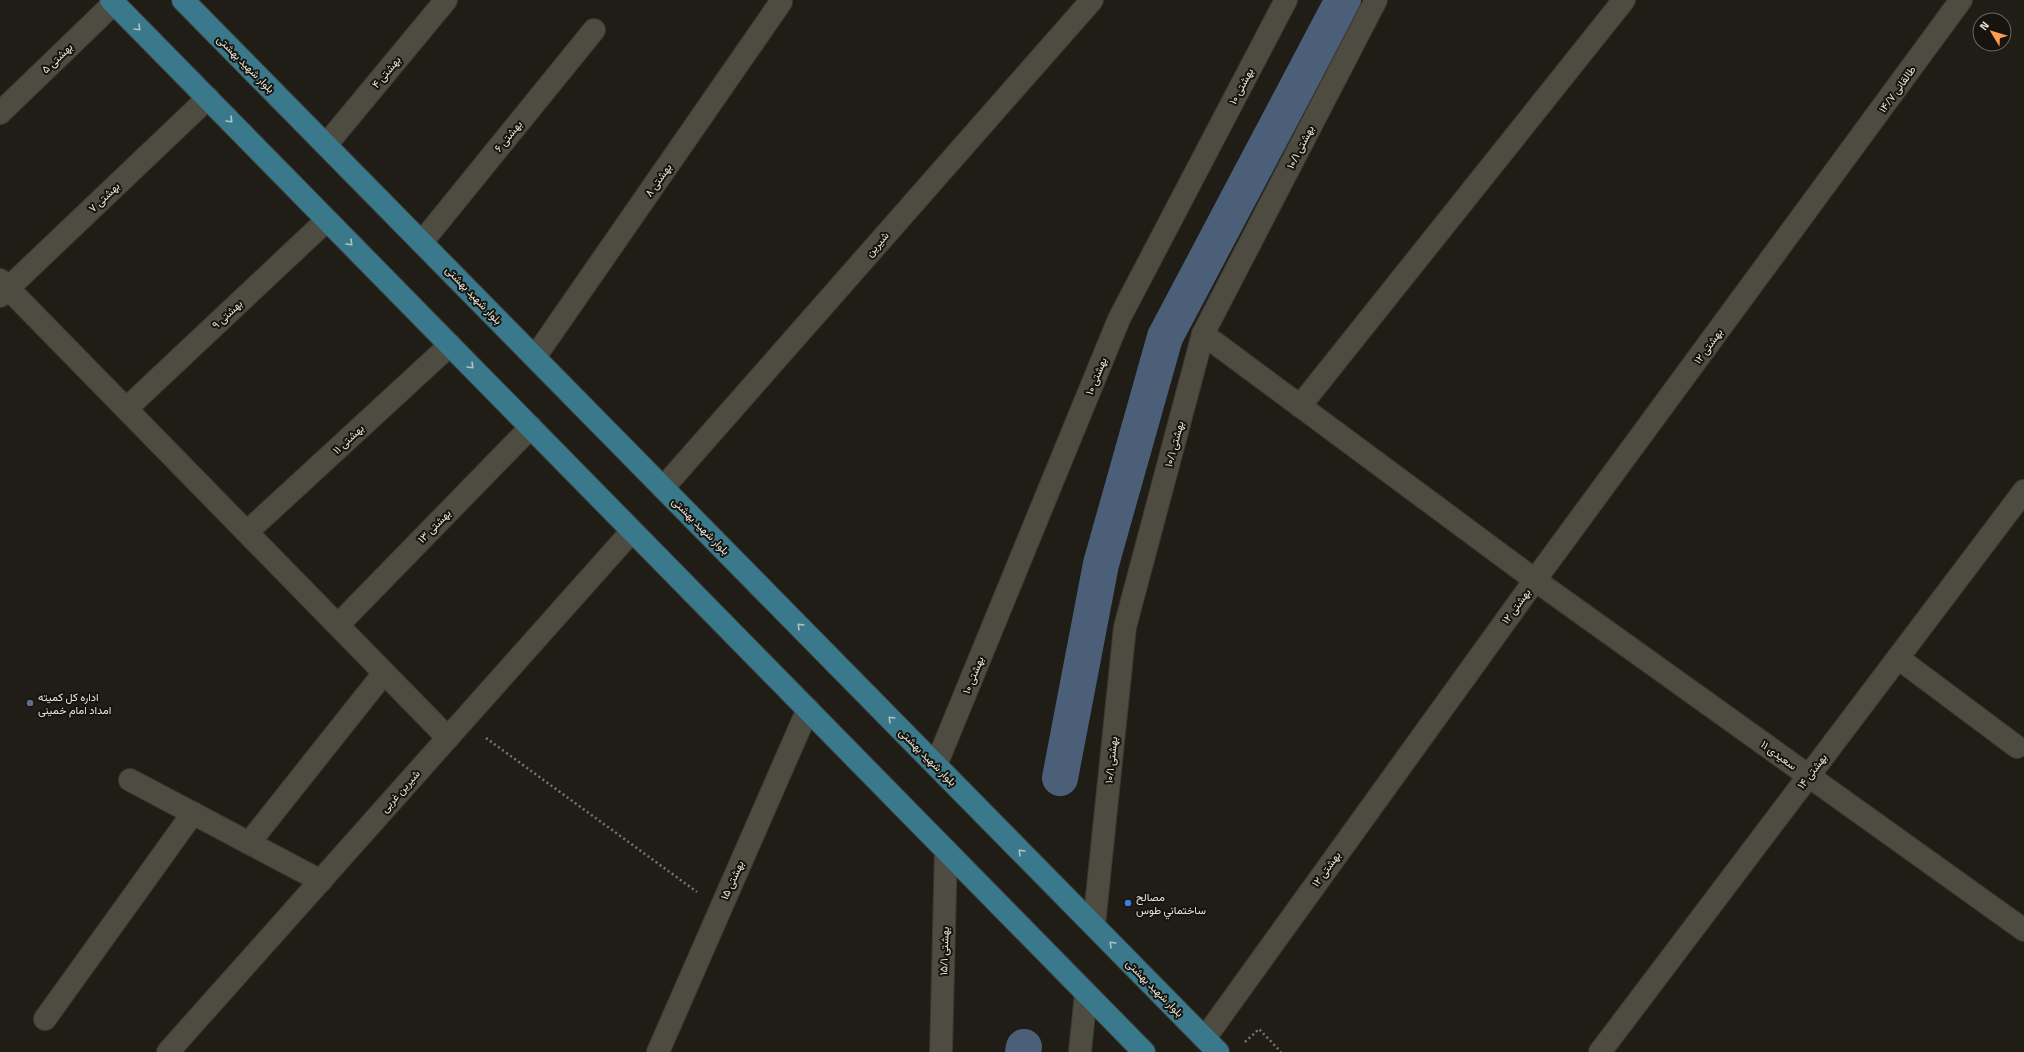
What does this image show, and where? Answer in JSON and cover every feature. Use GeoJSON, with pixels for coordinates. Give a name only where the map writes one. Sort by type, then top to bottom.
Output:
{"type":"FeatureCollection","features":[{"type":"Feature","properties":{"kind":"main road","name":"بلوار شهید بهشتی"},"geometry":{"type":"LineString","coordinates":[[183,0],[1211,1045]]}},
{"type":"Feature","properties":{"kind":"main road"},"geometry":{"type":"LineString","coordinates":[[112,1],[1144,1052]]}},
{"type":"Feature","properties":{"kind":"street","name":"بهشتی ۴"},"geometry":{"type":"LineString","coordinates":[[326,145],[446,0]]}},
{"type":"Feature","properties":{"kind":"street","name":"شیرین"},"geometry":{"type":"LineString","coordinates":[[663,488],[1092,0]]}},
{"type":"Feature","properties":{"kind":"street","name":"بهشتی ۱۰"},"geometry":{"type":"LineString","coordinates":[[936,765],[1119,319],[1286,0]]}},
{"type":"Feature","properties":{"kind":"street","name":"بهشتی ۱۰/۱"},"geometry":{"type":"LineString","coordinates":[[1094,925],[1125,627],[1203,334],[1376,0]]}},
{"type":"Feature","properties":{"kind":"street"},"geometry":{"type":"LineString","coordinates":[[1300,406],[1624,0]]}},
{"type":"Feature","properties":{"kind":"street","name":"طالقانی ۱۴/۷"},"geometry":{"type":"LineString","coordinates":[[1832,178],[1961,0]]}},
{"type":"Feature","properties":{"kind":"street","name":"بهشتی ۵"},"geometry":{"type":"LineString","coordinates":[[0,113],[112,1]]}},
{"type":"Feature","properties":{"kind":"street","name":"بهشتی ۸"},"geometry":{"type":"LineString","coordinates":[[535,357],[781,2]]}},
{"type":"Feature","properties":{"kind":"street","name":"بهشتی ۶"},"geometry":{"type":"LineString","coordinates":[[422,242],[594,30]]}},
{"type":"Feature","properties":{"kind":"street","name":"بهشتی ۷"},"geometry":{"type":"LineString","coordinates":[[3,288],[208,98]]}},
{"type":"Feature","properties":{"kind":"street","name":"بهشتی ۱۲"},"geometry":{"type":"LineString","coordinates":[[1211,1045],[1535,580],[1832,178]]}},
{"type":"Feature","properties":{"kind":"street","name":"بهشتی ۹"},"geometry":{"type":"LineString","coordinates":[[126,409],[327,220]]}},
{"type":"Feature","properties":{"kind":"street"},"geometry":{"type":"LineString","coordinates":[[3,288],[126,409],[448,738]]}},
{"type":"Feature","properties":{"kind":"street","name":"سعیدی ۱۱"},"geometry":{"type":"LineString","coordinates":[[1203,334],[1535,580],[2024,930]]}},
{"type":"Feature","properties":{"kind":"street","name":"بهشتی ۱۱"},"geometry":{"type":"LineString","coordinates":[[247,532],[450,345]]}},
{"type":"Feature","properties":{"kind":"street","name":"بهشتی ۱۳"},"geometry":{"type":"LineString","coordinates":[[338,625],[531,427]]}},
{"type":"Feature","properties":{"kind":"street","name":"بهشتی ۱۴"},"geometry":{"type":"LineString","coordinates":[[1600,1052],[2024,491]]}},
{"type":"Feature","properties":{"kind":"street","name":"شیرین غربی"},"geometry":{"type":"LineString","coordinates":[[168,1052],[632,531]]}},
{"type":"Feature","properties":{"kind":"street"},"geometry":{"type":"LineString","coordinates":[[1898,658],[2017,747]]}},
{"type":"Feature","properties":{"kind":"street"},"geometry":{"type":"LineString","coordinates":[[249,843],[384,673]]}},
{"type":"Feature","properties":{"kind":"street","name":"بهشتی ۱۵"},"geometry":{"type":"LineString","coordinates":[[658,1052],[808,709]]}},
{"type":"Feature","properties":{"kind":"street"},"geometry":{"type":"LineString","coordinates":[[130,780],[321,881]]}},
{"type":"Feature","properties":{"kind":"street"},"geometry":{"type":"LineString","coordinates":[[45,1019],[193,813]]}},
{"type":"Feature","properties":{"kind":"street","name":"بهشتی ۱۵/۱"},"geometry":{"type":"LineString","coordinates":[[941,1052],[946,850]]}},
{"type":"Feature","properties":{"kind":"street"},"geometry":{"type":"LineString","coordinates":[[1080,1052],[1086,993]]}},
{"type":"Feature","properties":{"kind":"path"},"geometry":{"type":"LineString","coordinates":[[462,722],[720,909]]}},
{"type":"Feature","properties":{"kind":"path"},"geometry":{"type":"LineString","coordinates":[[1240,1047],[1259,1029],[1281,1052]]}},
{"type":"Feature","properties":{"kind":"waterway"},"geometry":{"type":"LineString","coordinates":[[1060,778],[1101,564],[1165,337],[1343,0]]}},
{"type":"Feature","properties":{"kind":"waterway"},"geometry":{"type":"LineString","coordinates":[[1023,1052],[1024,1047]]}},
{"type":"Feature","properties":{"kind":"place","name":"اداره کل کمیته امداد امام خمینی"},"geometry":{"type":"Point","coordinates":[30,703]}},
{"type":"Feature","properties":{"kind":"place","name":"مصالح ساختماني طوس"},"geometry":{"type":"Point","coordinates":[1128,903]}}]}
